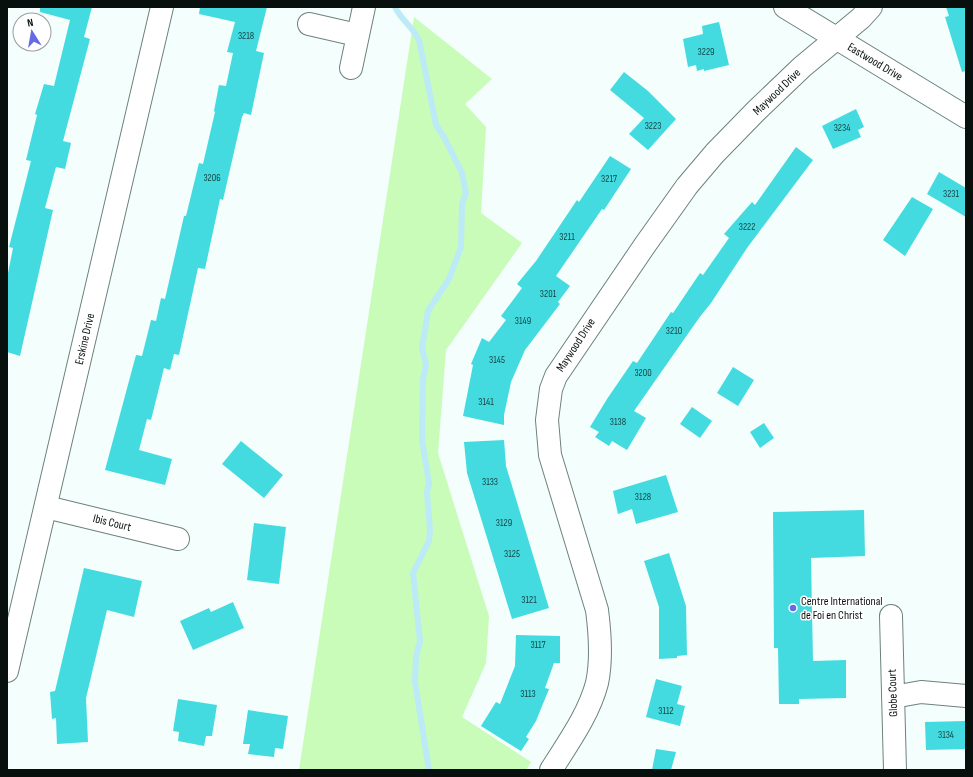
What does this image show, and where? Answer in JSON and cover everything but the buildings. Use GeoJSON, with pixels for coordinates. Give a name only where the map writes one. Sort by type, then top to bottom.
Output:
{"type":"FeatureCollection","features":[{"type":"Feature","properties":{"kind":"street","name":"Erskine Drive"},"geometry":{"type":"LineString","coordinates":[[7,672],[162,7]]}},
{"type":"Feature","properties":{"kind":"street"},"geometry":{"type":"LineString","coordinates":[[351,68],[364,7]]}},
{"type":"Feature","properties":{"kind":"street","name":"Eastwood Drive"},"geometry":{"type":"LineString","coordinates":[[785,7],[966,117]]}},
{"type":"Feature","properties":{"kind":"street","name":"Maywood Drive"},"geometry":{"type":"LineString","coordinates":[[551,770],[584,717],[597,684],[600,629],[596,610],[550,455],[547,420],[554,383],[566,359],[645,244],[705,164],[757,110],[836,38],[861,18],[871,7]]}},
{"type":"Feature","properties":{"kind":"street"},"geometry":{"type":"LineString","coordinates":[[309,24],[357,35]]}},
{"type":"Feature","properties":{"kind":"street","name":"Ibis Court"},"geometry":{"type":"LineString","coordinates":[[46,507],[178,539]]}},
{"type":"Feature","properties":{"kind":"street","name":"Globe Court"},"geometry":{"type":"LineString","coordinates":[[891,616],[895,770]]}},
{"type":"Feature","properties":{"kind":"street"},"geometry":{"type":"LineString","coordinates":[[893,697],[921,692],[966,696]]}},
{"type":"Feature","properties":{"kind":"green space"},"geometry":{"type":"Polygon","coordinates":[[[414,17],[492,79],[465,104],[486,127],[481,213],[522,243],[446,350],[438,453],[489,616],[486,663],[462,717],[531,762],[526,770],[299,770],[414,17]]]}},
{"type":"Feature","properties":{"kind":"waterway"},"geometry":{"type":"LineString","coordinates":[[395,7],[400,16],[414,31],[419,40],[436,125],[444,137],[462,173],[466,193],[462,204],[461,247],[449,279],[428,311],[422,348],[426,365],[423,379],[422,440],[429,483],[427,492],[430,530],[429,541],[413,573],[420,641],[416,657],[415,682],[429,770]]}},
{"type":"Feature","properties":{"kind":"place","name":"Centre International de Foi en Christ"},"geometry":{"type":"Point","coordinates":[793,608]}}]}
